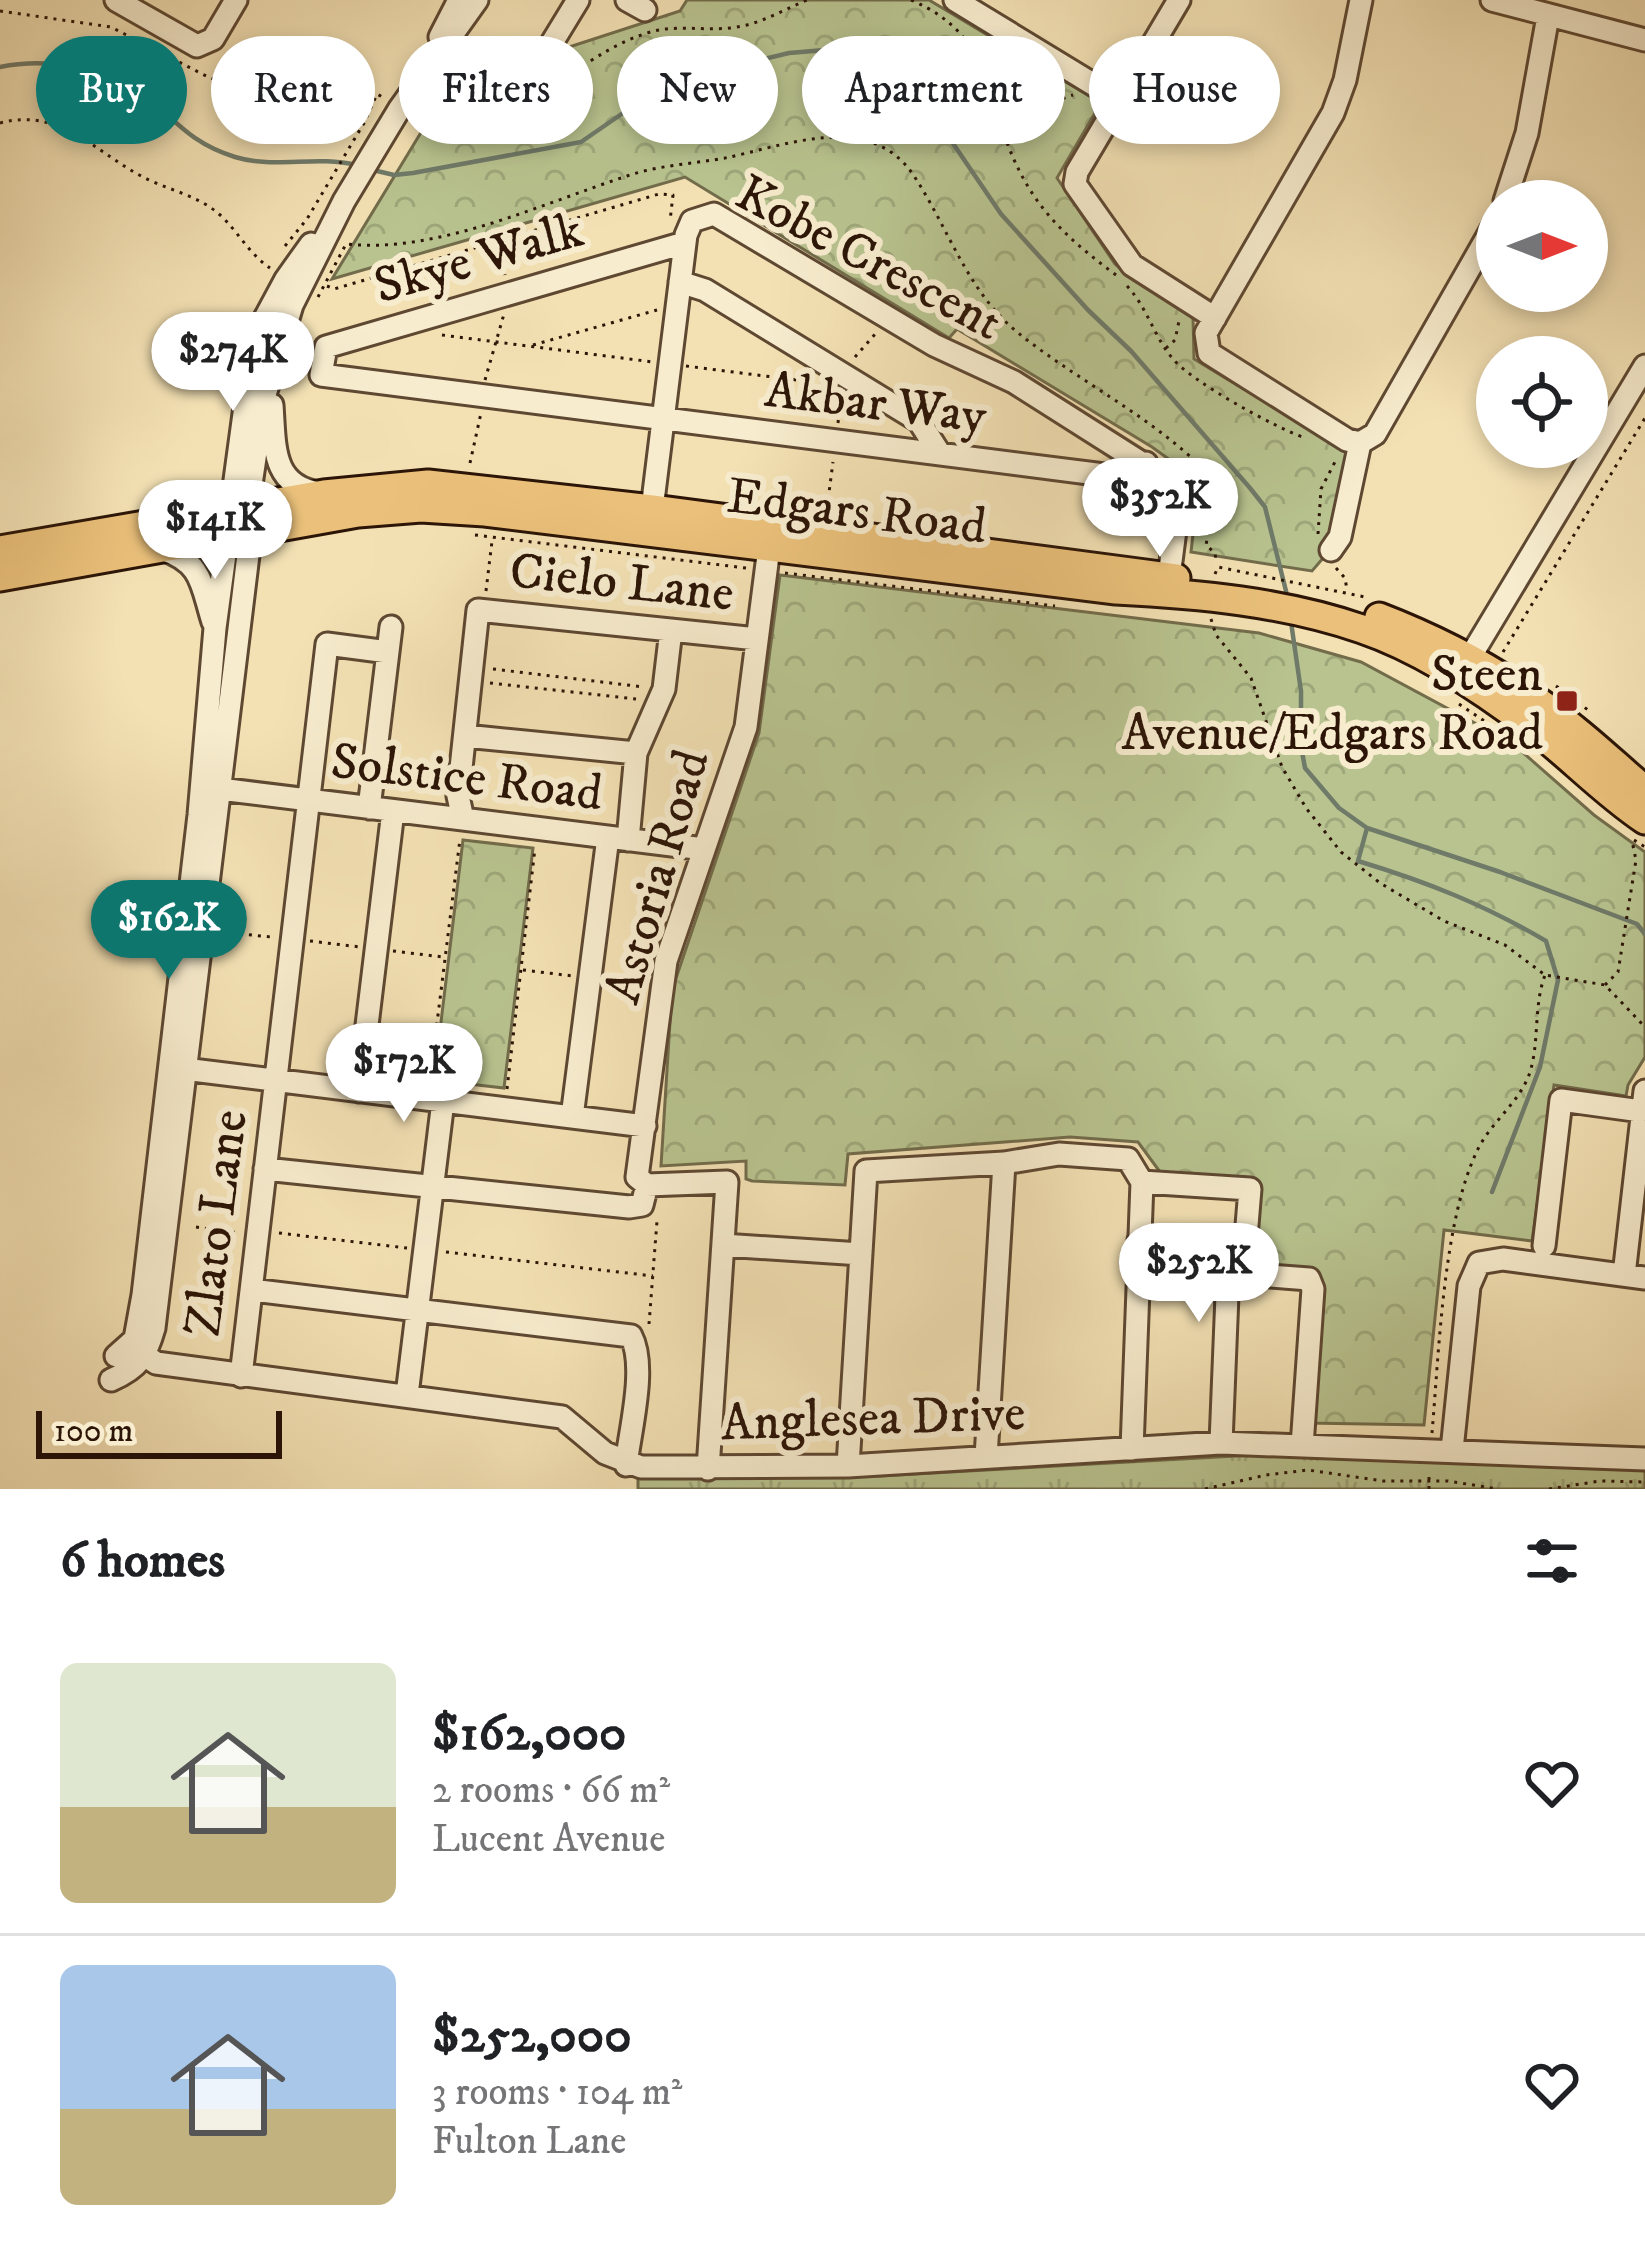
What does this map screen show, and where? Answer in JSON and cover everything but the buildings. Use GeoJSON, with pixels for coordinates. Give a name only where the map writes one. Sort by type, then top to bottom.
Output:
{"type":"FeatureCollection","features":[{"type":"Feature","properties":{"kind":"main road","name":"Edgars Road"},"geometry":{"type":"LineString","coordinates":[[0,577],[162,548],[324,494],[399,485],[452,485],[652,509],[770,536],[1116,590],[1231,589]]}},
{"type":"Feature","properties":{"kind":"main road","name":"Edgars Road"},"geometry":{"type":"LineString","coordinates":[[0,550],[239,521],[436,508],[1169,577],[1337,602],[1393,641],[1464,667],[1574,728],[1645,790]]}},
{"type":"Feature","properties":{"kind":"main road","name":"Edgars Road"},"geometry":{"type":"LineString","coordinates":[[1464,667],[1639,829]]}},
{"type":"Feature","properties":{"kind":"street"},"geometry":{"type":"LineString","coordinates":[[116,0],[197,46],[213,39],[236,0]]}},
{"type":"Feature","properties":{"kind":"street"},"geometry":{"type":"LineString","coordinates":[[442,36],[459,0]]}},
{"type":"Feature","properties":{"kind":"street"},"geometry":{"type":"LineString","coordinates":[[450,36],[477,0]]}},
{"type":"Feature","properties":{"kind":"street"},"geometry":{"type":"LineString","coordinates":[[556,36],[578,0]]}},
{"type":"Feature","properties":{"kind":"street"},"geometry":{"type":"LineString","coordinates":[[1153,36],[1179,0]]}},
{"type":"Feature","properties":{"kind":"street"},"geometry":{"type":"LineString","coordinates":[[1361,0],[1345,80],[1333,113],[1205,340],[1214,359],[1347,440],[1360,443],[1375,434],[1476,257]]}},
{"type":"Feature","properties":{"kind":"street"},"geometry":{"type":"LineString","coordinates":[[1492,0],[1645,40]]}},
{"type":"Feature","properties":{"kind":"street"},"geometry":{"type":"LineString","coordinates":[[961,2],[1089,81]]}},
{"type":"Feature","properties":{"kind":"street"},"geometry":{"type":"LineString","coordinates":[[1512,180],[1527,133],[1548,16]]}},
{"type":"Feature","properties":{"kind":"street"},"geometry":{"type":"LineString","coordinates":[[111,1380],[129,1372],[131,1352],[154,1328],[215,628],[264,398],[292,305],[386,117],[399,101]]}},
{"type":"Feature","properties":{"kind":"street"},"geometry":{"type":"LineString","coordinates":[[1089,144],[1075,184],[1132,265],[1215,318]]}},
{"type":"Feature","properties":{"kind":"street"},"geometry":{"type":"LineString","coordinates":[[178,1068],[220,790],[238,617],[239,521],[259,336],[286,279],[344,201]]}},
{"type":"Feature","properties":{"kind":"street","name":"Kobe Crescent"},"geometry":{"type":"LineString","coordinates":[[652,509],[684,243],[688,228],[699,217],[715,214],[934,345],[1014,382],[1170,481],[1178,493],[1169,577]]}},
{"type":"Feature","properties":{"kind":"street","name":"Skye Walk"},"geometry":{"type":"LineString","coordinates":[[321,375],[326,347],[684,243]]}},
{"type":"Feature","properties":{"kind":"street"},"geometry":{"type":"LineString","coordinates":[[680,282],[705,290],[919,421],[940,454]]}},
{"type":"Feature","properties":{"kind":"street"},"geometry":{"type":"LineString","coordinates":[[274,357],[272,405],[283,474],[298,489],[324,494]]}},
{"type":"Feature","properties":{"kind":"street"},"geometry":{"type":"LineString","coordinates":[[1464,667],[1645,366]]}},
{"type":"Feature","properties":{"kind":"street","name":"Akbar Way"},"geometry":{"type":"LineString","coordinates":[[321,375],[1112,476],[1147,463]]}},
{"type":"Feature","properties":{"kind":"street"},"geometry":{"type":"LineString","coordinates":[[1331,550],[1340,537],[1360,443]]}},
{"type":"Feature","properties":{"kind":"street","name":"Astoria Road"},"geometry":{"type":"LineString","coordinates":[[647,1185],[637,1177],[658,994],[746,727],[770,536]]}},
{"type":"Feature","properties":{"kind":"street"},"geometry":{"type":"LineString","coordinates":[[162,548],[197,569],[215,628]]}},
{"type":"Feature","properties":{"kind":"street"},"geometry":{"type":"LineString","coordinates":[[463,819],[458,796],[481,610]]}},
{"type":"Feature","properties":{"kind":"street","name":"Cielo Lane"},"geometry":{"type":"LineString","coordinates":[[481,610],[757,639]]}},
{"type":"Feature","properties":{"kind":"street"},"geometry":{"type":"LineString","coordinates":[[369,808],[391,627]]}},
{"type":"Feature","properties":{"kind":"street"},"geometry":{"type":"LineString","coordinates":[[572,1117],[590,979],[618,838],[636,754],[661,695],[671,630]]}},
{"type":"Feature","properties":{"kind":"street","name":"Zlato Lane"},"geometry":{"type":"LineString","coordinates":[[242,1376],[327,644],[388,652]]}},
{"type":"Feature","properties":{"kind":"street"},"geometry":{"type":"LineString","coordinates":[[465,736],[636,754]]}},
{"type":"Feature","properties":{"kind":"street","name":"Solstice Road"},"geometry":{"type":"LineString","coordinates":[[220,790],[704,849]]}},
{"type":"Feature","properties":{"kind":"street"},"geometry":{"type":"LineString","coordinates":[[359,1091],[393,811]]}},
{"type":"Feature","properties":{"kind":"street"},"geometry":{"type":"LineString","coordinates":[[178,1068],[645,1126]]}},
{"type":"Feature","properties":{"kind":"street"},"geometry":{"type":"LineString","coordinates":[[1441,1450],[1474,1268],[1485,1260],[1503,1259],[1634,1277],[1643,1098],[1561,1100],[1544,1246]]}},
{"type":"Feature","properties":{"kind":"street"},"geometry":{"type":"LineString","coordinates":[[407,1395],[433,1185],[436,1100]]}},
{"type":"Feature","properties":{"kind":"street"},"geometry":{"type":"LineString","coordinates":[[848,1466],[866,1171],[1004,1163],[1059,1154],[1128,1159],[1142,1181],[1132,1449]]}},
{"type":"Feature","properties":{"kind":"street"},"geometry":{"type":"LineString","coordinates":[[986,1457],[1004,1163]]}},
{"type":"Feature","properties":{"kind":"street"},"geometry":{"type":"LineString","coordinates":[[266,1168],[629,1208],[642,1205],[647,1185],[727,1181],[708,1469]]}},
{"type":"Feature","properties":{"kind":"street"},"geometry":{"type":"LineString","coordinates":[[1139,1240],[1229,1246],[1246,1237],[1250,1189],[1142,1181]]}},
{"type":"Feature","properties":{"kind":"street"},"geometry":{"type":"LineString","coordinates":[[723,1245],[861,1254]]}},
{"type":"Feature","properties":{"kind":"street"},"geometry":{"type":"LineString","coordinates":[[1221,1443],[1229,1246]]}},
{"type":"Feature","properties":{"kind":"street"},"geometry":{"type":"LineString","coordinates":[[1230,1273],[1309,1279],[1313,1289],[1302,1446]]}},
{"type":"Feature","properties":{"kind":"street"},"geometry":{"type":"LineString","coordinates":[[131,1352],[156,1363],[242,1376],[562,1417],[626,1465],[637,1372],[637,1348],[631,1336],[252,1290]]}},
{"type":"Feature","properties":{"kind":"street","name":"Anglesea Drive"},"geometry":{"type":"LineString","coordinates":[[626,1465],[708,1469],[848,1466],[1221,1443],[1645,1459]]}},
{"type":"Feature","properties":{"kind":"path"},"geometry":{"type":"LineString","coordinates":[[280,254],[364,123],[386,117],[419,121],[438,105],[452,82],[489,94],[531,91],[578,72],[649,32],[750,25],[803,1]]}},
{"type":"Feature","properties":{"kind":"path"},"geometry":{"type":"LineString","coordinates":[[0,122],[44,120],[77,133],[146,179],[217,212],[254,258],[270,268]]}},
{"type":"Feature","properties":{"kind":"path"},"geometry":{"type":"LineString","coordinates":[[470,464],[506,295],[501,260],[505,239]]}},
{"type":"Feature","properties":{"kind":"path"},"geometry":{"type":"LineString","coordinates":[[326,285],[346,244]]}},
{"type":"Feature","properties":{"kind":"path"},"geometry":{"type":"LineString","coordinates":[[1165,348],[1175,340],[1189,302]]}},
{"type":"Feature","properties":{"kind":"path"},"geometry":{"type":"LineString","coordinates":[[530,346],[658,310]]}},
{"type":"Feature","properties":{"kind":"path"},"geometry":{"type":"LineString","coordinates":[[844,375],[862,346],[878,332]]}},
{"type":"Feature","properties":{"kind":"path"},"geometry":{"type":"LineString","coordinates":[[1516,660],[1503,652],[1645,418]]}},
{"type":"Feature","properties":{"kind":"path"},"geometry":{"type":"LineString","coordinates":[[481,610],[493,537]]}},
{"type":"Feature","properties":{"kind":"path"},"geometry":{"type":"LineString","coordinates":[[1337,602],[1231,589],[1211,625],[1251,678],[1282,767],[1306,808],[1341,853],[1380,884],[1444,920],[1505,945],[1545,975],[1604,985],[1645,1027]]}},
{"type":"Feature","properties":{"kind":"path"},"geometry":{"type":"LineString","coordinates":[[471,674],[661,695]]}},
{"type":"Feature","properties":{"kind":"path"},"geometry":{"type":"LineString","coordinates":[[471,674],[661,695]]}},
{"type":"Feature","properties":{"kind":"path"},"geometry":{"type":"LineString","coordinates":[[1546,680],[1602,722]]}},
{"type":"Feature","properties":{"kind":"path"},"geometry":{"type":"LineString","coordinates":[[436,1100],[446,958],[463,819]]}},
{"type":"Feature","properties":{"kind":"path"},"geometry":{"type":"LineString","coordinates":[[505,1109],[537,829]]}},
{"type":"Feature","properties":{"kind":"path"},"geometry":{"type":"LineString","coordinates":[[1604,985],[1618,972],[1639,829]]}},
{"type":"Feature","properties":{"kind":"path"},"geometry":{"type":"LineString","coordinates":[[1639,829],[1645,847]]}},
{"type":"Feature","properties":{"kind":"path"},"geometry":{"type":"LineString","coordinates":[[231,933],[446,958]]}},
{"type":"Feature","properties":{"kind":"path"},"geometry":{"type":"LineString","coordinates":[[521,970],[641,985]]}},
{"type":"Feature","properties":{"kind":"path"},"geometry":{"type":"LineString","coordinates":[[1441,1450],[1453,1234],[1477,1150],[1522,1090],[1531,1070],[1538,995],[1545,975]]}},
{"type":"Feature","properties":{"kind":"path"},"geometry":{"type":"LineString","coordinates":[[649,1324],[657,1221]]}},
{"type":"Feature","properties":{"kind":"path"},"geometry":{"type":"LineString","coordinates":[[196,1227],[653,1276]]}},
{"type":"Feature","properties":{"kind":"path"},"geometry":{"type":"LineString","coordinates":[[1205,1489],[1266,1474],[1308,1470],[1498,1489]]}},
{"type":"Feature","properties":{"kind":"path"},"geometry":{"type":"LineString","coordinates":[[1549,1489],[1600,1481],[1645,1482]]}},
{"type":"Feature","properties":{"kind":"green space"},"geometry":{"type":"Polygon","coordinates":[[[687,0],[929,0],[989,36],[802,36],[802,144],[1065,144],[1065,81],[1089,96],[1089,123],[1057,178],[1115,264],[1193,317],[1194,359],[1346,451],[1349,462],[1324,557],[1312,571],[1191,552],[1199,481],[1152,447],[957,329],[949,338],[685,177],[332,279],[414,144],[593,144],[593,39],[680,11],[687,0]]]}},
{"type":"Feature","properties":{"kind":"green space"},"geometry":{"type":"Polygon","coordinates":[[[780,575],[1259,633],[1361,662],[1512,743],[1594,815],[1645,852],[1645,1057],[1626,1096],[1554,1085],[1532,1241],[1444,1230],[1424,1425],[1308,1423],[1318,1288],[1248,1269],[1257,1188],[1163,1176],[1138,1142],[1070,1137],[848,1154],[845,1185],[752,1181],[746,1179],[746,1161],[661,1166],[672,990],[759,733],[780,575]]]}},
{"type":"Feature","properties":{"kind":"green space"},"geometry":{"type":"Polygon","coordinates":[[[463,840],[533,848],[504,1088],[434,1080],[463,840]]]}},
{"type":"Feature","properties":{"kind":"green space"},"geometry":{"type":"Polygon","coordinates":[[[1308,1452],[1645,1466],[1645,1489],[638,1489],[638,1478],[879,1476],[1308,1452]]]}},
{"type":"Feature","properties":{"kind":"waterway"},"geometry":{"type":"LineString","coordinates":[[373,170],[413,173],[581,142],[668,82],[789,53],[837,49],[867,56],[950,139],[1001,214],[1131,351],[1265,507],[1288,599]]}},
{"type":"Feature","properties":{"kind":"waterway"},"geometry":{"type":"LineString","coordinates":[[0,67],[65,65],[114,77],[142,93],[201,142],[235,157],[356,165]]}},
{"type":"Feature","properties":{"kind":"waterway"},"geometry":{"type":"LineString","coordinates":[[1291,622],[1305,768],[1339,808],[1367,828],[1637,924],[1645,934]]}},
{"type":"Feature","properties":{"kind":"waterway"},"geometry":{"type":"LineString","coordinates":[[1367,828],[1358,861],[1454,895],[1546,941],[1558,980],[1540,1067],[1492,1192]]}},
{"type":"Feature","properties":{"kind":"place","name":"Steen Avenue/Edgars Road"},"geometry":{"type":"Point","coordinates":[1567,701]}}]}
